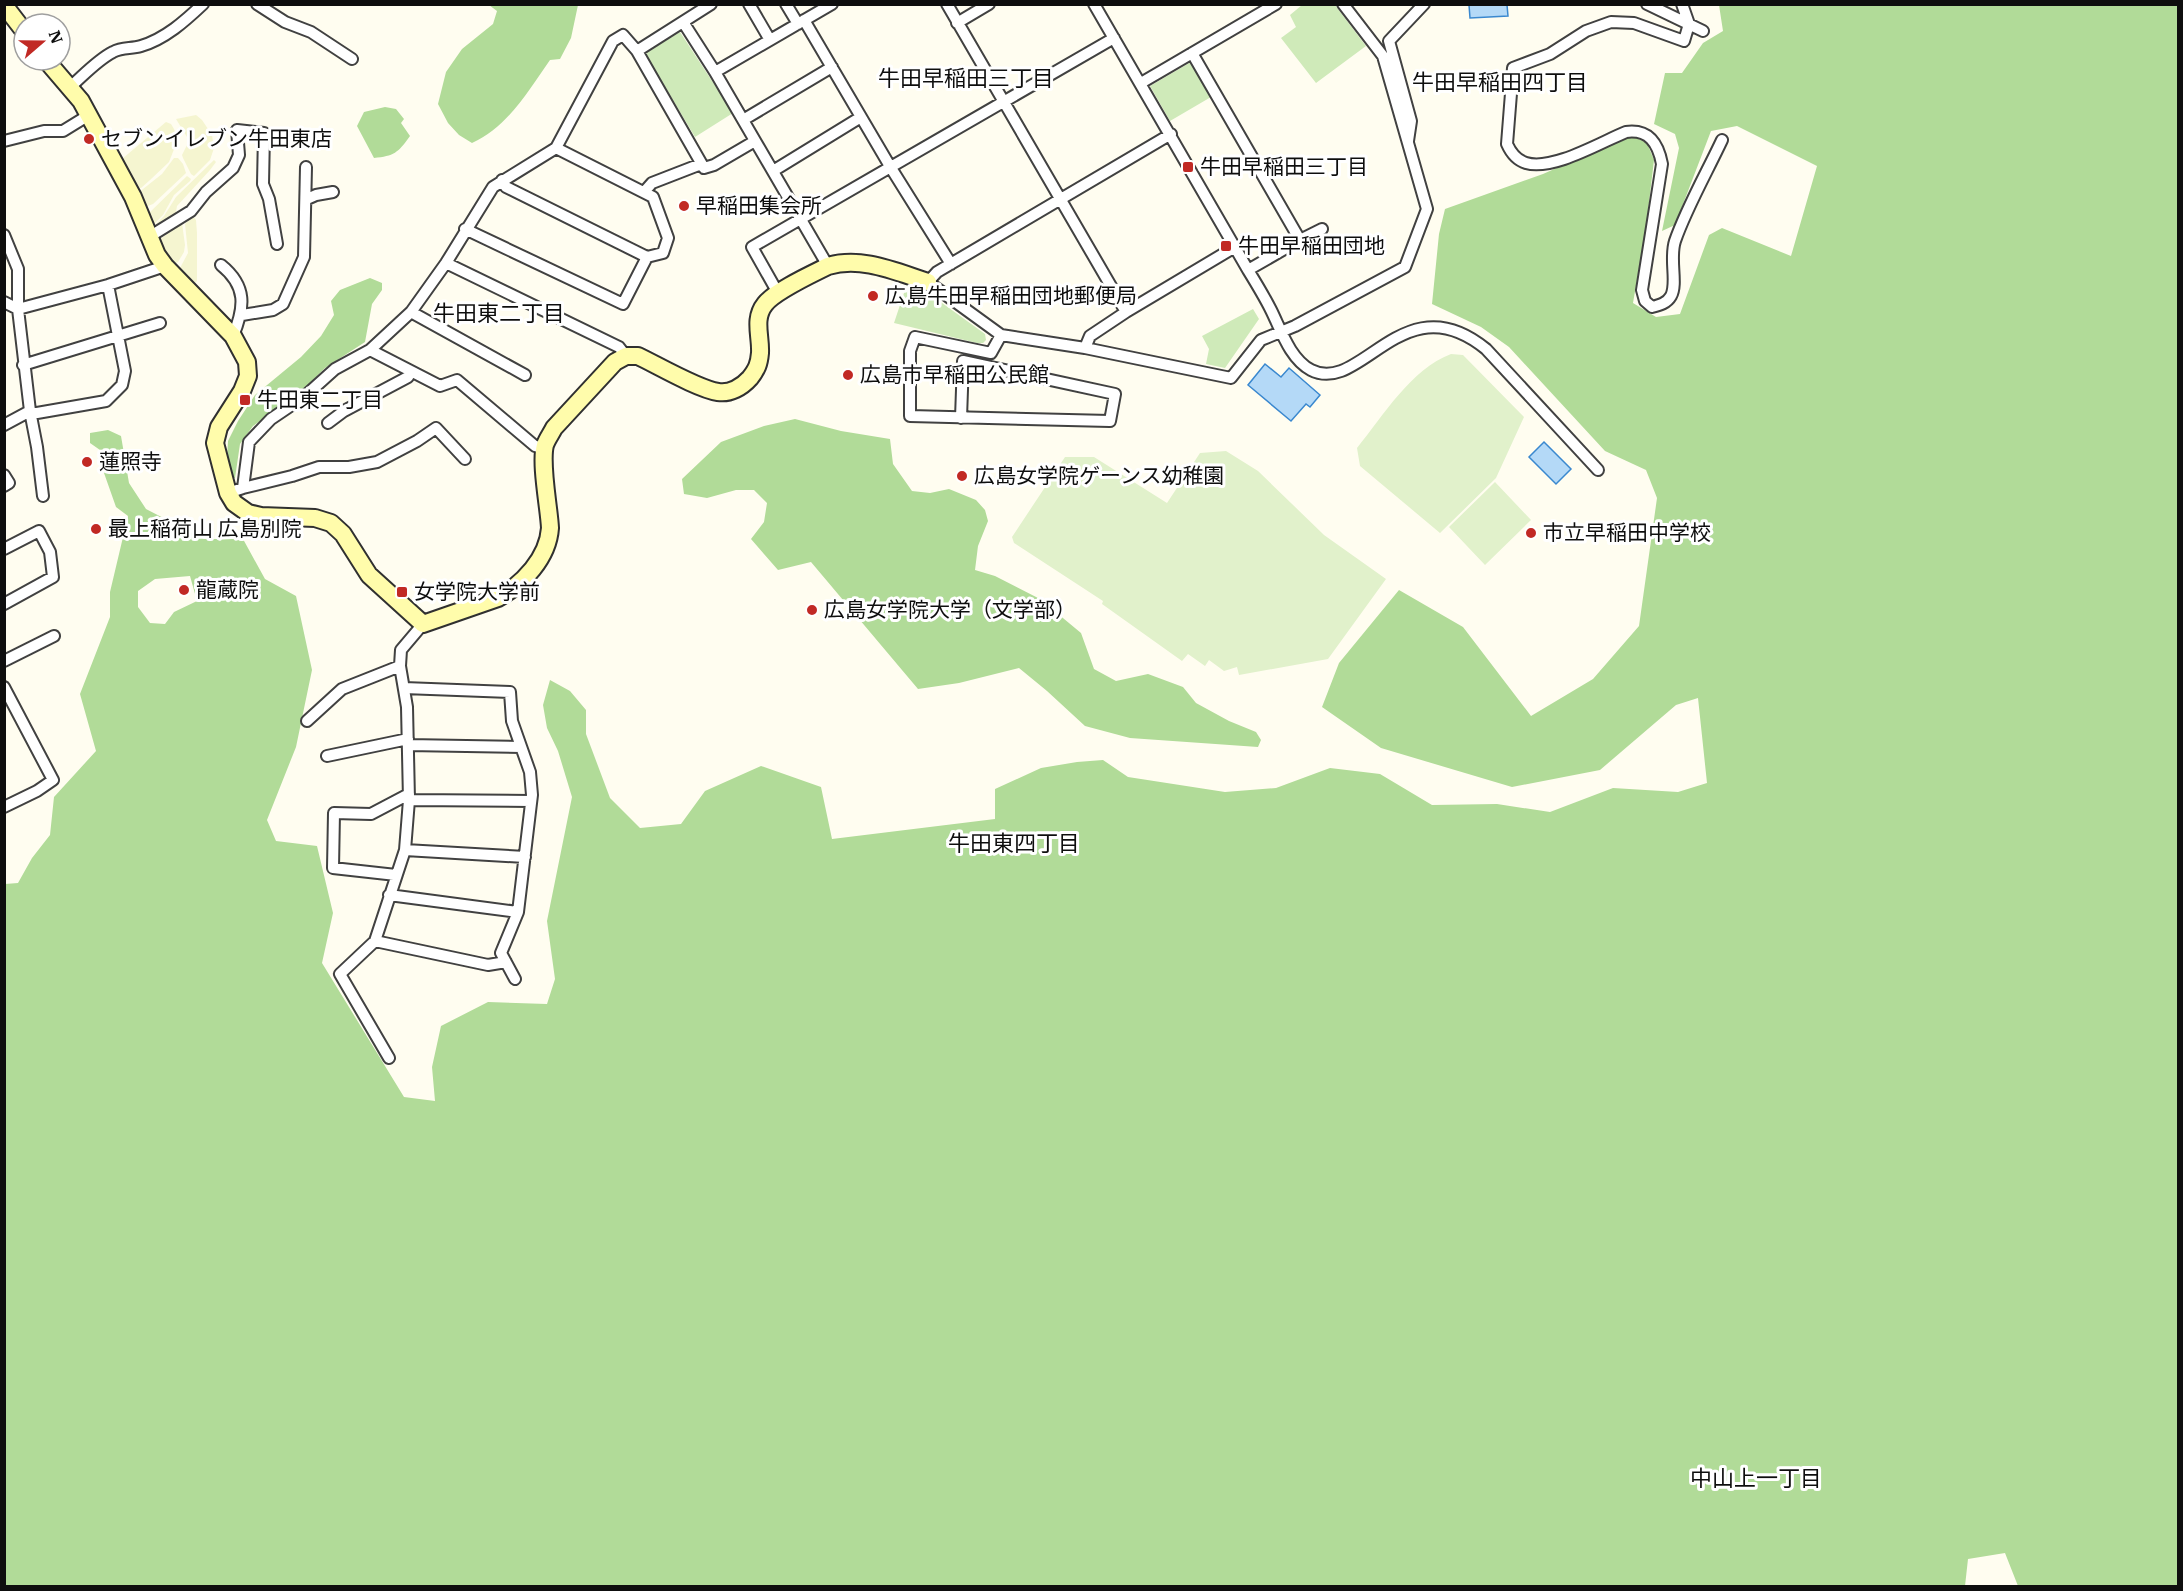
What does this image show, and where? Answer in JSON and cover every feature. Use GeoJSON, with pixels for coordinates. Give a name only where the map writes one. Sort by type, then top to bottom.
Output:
{"type":"FeatureCollection","features":[{"type":"Feature","properties":{"kind":"street"},"geometry":{"type":"LineString","coordinates":[[69,88],[110,53],[121,48],[138,47],[159,39],[184,22],[204,4]]}},
{"type":"Feature","properties":{"kind":"street"},"geometry":{"type":"LineString","coordinates":[[257,4],[285,22],[310,32],[352,59]]}},
{"type":"Feature","properties":{"kind":"street"},"geometry":{"type":"LineString","coordinates":[[637,51],[711,4]]}},
{"type":"Feature","properties":{"kind":"street"},"geometry":{"type":"LineString","coordinates":[[749,4],[770,40]]}},
{"type":"Feature","properties":{"kind":"street"},"geometry":{"type":"LineString","coordinates":[[786,4],[832,67],[951,264]]}},
{"type":"Feature","properties":{"kind":"street"},"geometry":{"type":"LineString","coordinates":[[715,72],[832,4]]}},
{"type":"Feature","properties":{"kind":"street"},"geometry":{"type":"LineString","coordinates":[[947,4],[1126,312]]}},
{"type":"Feature","properties":{"kind":"street"},"geometry":{"type":"LineString","coordinates":[[1094,4],[1272,311],[1280,332],[1298,359],[1312,370],[1328,374],[1343,371],[1401,335],[1422,327],[1449,329],[1472,338],[1486,349],[1598,470]]}},
{"type":"Feature","properties":{"kind":"street"},"geometry":{"type":"LineString","coordinates":[[1141,83],[1276,4]]}},
{"type":"Feature","properties":{"kind":"street"},"geometry":{"type":"LineString","coordinates":[[389,1058],[340,974],[375,941],[405,850],[409,797],[408,742],[407,707],[400,666],[401,650],[423,624],[509,592],[518,585],[544,554],[550,539],[550,528],[544,448],[554,428],[615,363],[626,356],[638,356],[702,387],[718,392],[732,391],[746,383],[758,368],[760,351],[758,317],[765,303],[778,293],[835,264],[871,263],[928,282],[1001,335],[1085,348],[1231,378],[1261,340],[1295,326],[1405,267],[1427,209],[1383,56],[1343,4]]}},
{"type":"Feature","properties":{"kind":"street"},"geometry":{"type":"LineString","coordinates":[[1408,144],[1411,121],[1389,41],[1424,4]]}},
{"type":"Feature","properties":{"kind":"street"},"geometry":{"type":"LineString","coordinates":[[1647,4],[1703,31]]}},
{"type":"Feature","properties":{"kind":"street"},"geometry":{"type":"LineString","coordinates":[[1682,4],[1689,24],[1684,41],[1634,23],[1611,22],[1586,31],[1550,54],[1513,68],[1507,144],[1512,155],[1525,163],[1540,165],[1560,160],[1626,132],[1638,130],[1648,136],[1660,150],[1662,164],[1642,290],[1645,300],[1652,307],[1662,305],[1671,297],[1674,285],[1671,261],[1675,242],[1722,140]]}},
{"type":"Feature","properties":{"kind":"street"},"geometry":{"type":"LineString","coordinates":[[957,23],[984,6]]}},
{"type":"Feature","properties":{"kind":"street"},"geometry":{"type":"LineString","coordinates":[[683,22],[715,72],[828,266]]}},
{"type":"Feature","properties":{"kind":"street"},"geometry":{"type":"LineString","coordinates":[[423,624],[369,575],[343,534],[331,523],[315,518],[261,516],[248,513],[234,504],[235,490],[249,442],[271,419],[305,396],[335,369],[370,350],[411,312],[446,263],[493,187],[556,148],[613,41],[623,35],[637,51],[704,168],[714,165],[755,141]]}},
{"type":"Feature","properties":{"kind":"street"},"geometry":{"type":"LineString","coordinates":[[778,293],[752,248],[1114,38]]}},
{"type":"Feature","properties":{"kind":"street"},"geometry":{"type":"LineString","coordinates":[[1192,53],[1300,240]]}},
{"type":"Feature","properties":{"kind":"street"},"geometry":{"type":"LineString","coordinates":[[743,120],[832,67]]}},
{"type":"Feature","properties":{"kind":"street"},"geometry":{"type":"LineString","coordinates":[[56,72],[81,101],[89,115],[133,197],[149,237],[165,266],[233,336],[247,362],[248,376],[242,391],[219,427],[215,443],[235,490]]}},
{"type":"Feature","properties":{"kind":"street"},"geometry":{"type":"LineString","coordinates":[[4,141],[44,131],[63,131],[89,115]]}},
{"type":"Feature","properties":{"kind":"street"},"geometry":{"type":"LineString","coordinates":[[772,171],[861,117]]}},
{"type":"Feature","properties":{"kind":"street"},"geometry":{"type":"LineString","coordinates":[[149,237],[191,211],[206,192],[233,168],[239,155],[237,130],[264,134],[263,184],[277,244]]}},
{"type":"Feature","properties":{"kind":"street"},"geometry":{"type":"LineString","coordinates":[[928,282],[937,272],[1171,134]]}},
{"type":"Feature","properties":{"kind":"street"},"geometry":{"type":"LineString","coordinates":[[502,180],[506,187],[647,257],[663,253],[668,238],[653,197],[556,148]]}},
{"type":"Feature","properties":{"kind":"street"},"geometry":{"type":"LineString","coordinates":[[644,192],[652,183],[701,164]]}},
{"type":"Feature","properties":{"kind":"street"},"geometry":{"type":"LineString","coordinates":[[242,315],[273,310],[282,304],[304,257],[306,167]]}},
{"type":"Feature","properties":{"kind":"street"},"geometry":{"type":"LineString","coordinates":[[307,199],[333,192]]}},
{"type":"Feature","properties":{"kind":"street"},"geometry":{"type":"LineString","coordinates":[[465,229],[624,304],[647,257]]}},
{"type":"Feature","properties":{"kind":"street"},"geometry":{"type":"LineString","coordinates":[[1248,270],[1322,229]]}},
{"type":"Feature","properties":{"kind":"street"},"geometry":{"type":"LineString","coordinates":[[4,235],[18,269],[18,309],[23,365],[38,447],[43,495]]}},
{"type":"Feature","properties":{"kind":"street"},"geometry":{"type":"LineString","coordinates":[[1085,348],[1090,336],[1235,247]]}},
{"type":"Feature","properties":{"kind":"street"},"geometry":{"type":"LineString","coordinates":[[446,263],[619,347],[626,356]]}},
{"type":"Feature","properties":{"kind":"street"},"geometry":{"type":"LineString","coordinates":[[221,265],[235,276],[240,288],[242,315],[233,336]]}},
{"type":"Feature","properties":{"kind":"street"},"geometry":{"type":"LineString","coordinates":[[4,302],[18,309],[108,285],[165,266]]}},
{"type":"Feature","properties":{"kind":"street"},"geometry":{"type":"LineString","coordinates":[[4,425],[30,411],[37,413],[106,401],[122,385],[125,371],[108,285]]}},
{"type":"Feature","properties":{"kind":"street"},"geometry":{"type":"LineString","coordinates":[[411,312],[525,375]]}},
{"type":"Feature","properties":{"kind":"street"},"geometry":{"type":"LineString","coordinates":[[23,365],[160,323]]}},
{"type":"Feature","properties":{"kind":"street"},"geometry":{"type":"LineString","coordinates":[[961,418],[963,361],[1115,394],[1110,421],[961,418],[910,416],[910,351],[915,337],[991,353],[1001,335]]}},
{"type":"Feature","properties":{"kind":"street"},"geometry":{"type":"LineString","coordinates":[[370,350],[440,386],[457,380],[535,446],[544,448]]}},
{"type":"Feature","properties":{"kind":"street"},"geometry":{"type":"LineString","coordinates":[[328,423],[344,411],[408,377],[411,372]]}},
{"type":"Feature","properties":{"kind":"street"},"geometry":{"type":"LineString","coordinates":[[235,490],[319,467],[349,467],[377,462],[436,428],[465,459]]}},
{"type":"Feature","properties":{"kind":"street"},"geometry":{"type":"LineString","coordinates":[[4,475],[9,483],[4,486]]}},
{"type":"Feature","properties":{"kind":"street"},"geometry":{"type":"LineString","coordinates":[[4,549],[39,531],[50,552],[53,577],[4,604]]}},
{"type":"Feature","properties":{"kind":"street"},"geometry":{"type":"LineString","coordinates":[[4,661],[54,636]]}},
{"type":"Feature","properties":{"kind":"street"},"geometry":{"type":"LineString","coordinates":[[307,721],[342,689],[400,666]]}},
{"type":"Feature","properties":{"kind":"street"},"geometry":{"type":"LineString","coordinates":[[4,687],[53,780],[37,791],[4,807]]}},
{"type":"Feature","properties":{"kind":"street"},"geometry":{"type":"LineString","coordinates":[[404,688],[510,692],[512,721],[530,772],[531,801],[518,912],[501,953],[515,979]]}},
{"type":"Feature","properties":{"kind":"street"},"geometry":{"type":"LineString","coordinates":[[327,756],[408,742],[521,747]]}},
{"type":"Feature","properties":{"kind":"street"},"geometry":{"type":"LineString","coordinates":[[396,875],[333,868],[334,813],[370,814],[409,797],[531,801]]}},
{"type":"Feature","properties":{"kind":"street"},"geometry":{"type":"LineString","coordinates":[[405,850],[525,857]]}},
{"type":"Feature","properties":{"kind":"street"},"geometry":{"type":"LineString","coordinates":[[389,895],[518,912]]}},
{"type":"Feature","properties":{"kind":"street"},"geometry":{"type":"LineString","coordinates":[[375,941],[488,965],[506,962]]}},
{"type":"Feature","properties":{"kind":"green space"},"geometry":{"type":"Polygon","coordinates":[[[489,5],[578,5],[571,38],[560,59],[550,60],[507,118],[485,136],[472,143],[459,135],[448,123],[438,104],[446,72],[462,49],[493,24],[497,11],[489,5]]]}},
{"type":"Feature","properties":{"kind":"green space"},"geometry":{"type":"Polygon","coordinates":[[[1302,5],[1335,5],[1366,46],[1316,83],[1281,38],[1296,27],[1290,15],[1302,5]]]}},
{"type":"Feature","properties":{"kind":"green space"},"geometry":{"type":"Polygon","coordinates":[[[1719,5],[2178,5],[2178,1586],[2018,1586],[2005,1553],[1968,1559],[1965,1586],[5,1586],[5,884],[18,883],[32,858],[50,835],[54,797],[96,751],[80,694],[110,617],[110,592],[128,516],[116,507],[104,473],[100,450],[90,443],[90,433],[108,430],[121,436],[129,483],[146,509],[204,539],[243,539],[265,579],[296,596],[312,670],[296,747],[267,820],[276,841],[317,846],[333,913],[322,963],[404,1097],[435,1101],[432,1067],[441,1026],[488,1002],[547,1004],[555,979],[547,921],[572,797],[558,751],[547,728],[543,705],[550,680],[570,691],[586,710],[586,734],[610,798],[640,828],[681,824],[705,791],[761,766],[821,787],[832,839],[995,819],[995,789],[1041,768],[1103,760],[1128,777],[1225,792],[1276,788],[1330,768],[1380,774],[1432,805],[1497,804],[1550,812],[1613,788],[1678,792],[1707,783],[1698,698],[1676,705],[1600,770],[1512,787],[1381,748],[1322,707],[1339,663],[1399,590],[1463,627],[1531,716],[1593,679],[1639,626],[1657,498],[1646,470],[1605,451],[1509,347],[1481,327],[1432,304],[1439,234],[1445,209],[1543,174],[1631,135],[1647,143],[1654,160],[1646,228],[1633,303],[1656,317],[1680,314],[1709,235],[1722,228],[1791,256],[1817,166],[1737,126],[1711,131],[1675,225],[1662,231],[1679,148],[1675,134],[1654,124],[1665,73],[1682,73],[1703,43],[1723,31],[1719,5]],[[190,576],[155,579],[138,591],[138,607],[150,623],[165,624],[174,612],[197,601],[190,576]]]}},
{"type":"Feature","properties":{"kind":"green space"},"geometry":{"type":"Polygon","coordinates":[[[680,32],[733,113],[695,137],[646,55],[647,52],[680,32]]]}},
{"type":"Feature","properties":{"kind":"green space"},"geometry":{"type":"Polygon","coordinates":[[[1191,62],[1211,97],[1170,121],[1150,86],[1191,62]]]}},
{"type":"Feature","properties":{"kind":"green space"},"geometry":{"type":"Polygon","coordinates":[[[385,107],[396,109],[404,119],[401,123],[410,136],[395,153],[374,158],[357,126],[364,112],[385,107]]]}},
{"type":"Feature","properties":{"kind":"green space"},"geometry":{"type":"Polygon","coordinates":[[[196,115],[212,135],[214,148],[210,160],[194,176],[182,155],[187,145],[187,137],[176,119],[196,115]]]}},
{"type":"Feature","properties":{"kind":"green space"},"geometry":{"type":"Polygon","coordinates":[[[166,122],[171,124],[178,139],[169,162],[141,188],[137,187],[122,159],[166,122]]]}},
{"type":"Feature","properties":{"kind":"green space"},"geometry":{"type":"Polygon","coordinates":[[[174,158],[178,158],[183,164],[186,173],[153,204],[145,207],[138,193],[162,174],[174,158]]]}},
{"type":"Feature","properties":{"kind":"green space"},"geometry":{"type":"Polygon","coordinates":[[[214,160],[216,162],[210,170],[177,206],[175,217],[161,226],[156,224],[176,197],[214,160]]]}},
{"type":"Feature","properties":{"kind":"green space"},"geometry":{"type":"Polygon","coordinates":[[[187,176],[191,179],[190,181],[174,195],[163,215],[153,225],[147,215],[187,176]]]}},
{"type":"Feature","properties":{"kind":"green space"},"geometry":{"type":"Polygon","coordinates":[[[193,216],[196,220],[197,233],[197,281],[195,283],[180,268],[188,253],[185,224],[193,216]]]}},
{"type":"Feature","properties":{"kind":"green space"},"geometry":{"type":"Polygon","coordinates":[[[182,223],[184,252],[174,264],[164,253],[159,240],[182,223]]]}},
{"type":"Feature","properties":{"kind":"green space"},"geometry":{"type":"Polygon","coordinates":[[[370,278],[382,283],[382,290],[372,304],[365,342],[325,368],[300,393],[253,426],[240,444],[235,478],[230,478],[227,459],[228,441],[255,395],[301,357],[321,336],[334,315],[331,301],[340,290],[370,278]]]}},
{"type":"Feature","properties":{"kind":"green space"},"geometry":{"type":"Polygon","coordinates":[[[907,284],[920,287],[985,334],[986,340],[983,343],[977,343],[894,323],[907,284]]]}},
{"type":"Feature","properties":{"kind":"green space"},"geometry":{"type":"Polygon","coordinates":[[[1253,309],[1259,319],[1225,368],[1206,364],[1209,349],[1202,336],[1253,309]]]}},
{"type":"Feature","properties":{"kind":"green space"},"geometry":{"type":"Polygon","coordinates":[[[1451,354],[1463,355],[1524,417],[1496,478],[1440,533],[1360,466],[1357,448],[1411,382],[1437,361],[1451,354]]]}},
{"type":"Feature","properties":{"kind":"green space"},"geometry":{"type":"Polygon","coordinates":[[[795,419],[841,431],[890,439],[893,464],[912,491],[930,493],[949,489],[976,500],[985,510],[988,521],[978,546],[975,570],[995,576],[1040,599],[1081,633],[1094,669],[1116,681],[1148,674],[1183,687],[1196,703],[1229,721],[1256,732],[1261,740],[1258,747],[1130,738],[1085,726],[1019,668],[959,683],[918,689],[811,562],[778,570],[751,539],[764,522],[767,503],[754,490],[736,490],[707,498],[684,494],[682,479],[721,442],[764,426],[795,419]]]}},
{"type":"Feature","properties":{"kind":"green space"},"geometry":{"type":"Polygon","coordinates":[[[1226,451],[1258,471],[1324,535],[1386,579],[1328,659],[1239,675],[1237,667],[1224,671],[1209,660],[1205,666],[1188,654],[1182,661],[1102,604],[1103,601],[1014,543],[1012,537],[1065,457],[1094,457],[1167,503],[1200,453],[1226,451]]]}},
{"type":"Feature","properties":{"kind":"green space"},"geometry":{"type":"Polygon","coordinates":[[[1495,482],[1531,520],[1485,565],[1449,527],[1495,482]]]}},
{"type":"Feature","properties":{"kind":"water"},"geometry":{"type":"Polygon","coordinates":[[[1469,5],[1507,5],[1508,16],[1470,18],[1469,5]]]}},
{"type":"Feature","properties":{"kind":"water"},"geometry":{"type":"Polygon","coordinates":[[[1265,364],[1281,377],[1289,368],[1320,395],[1310,407],[1306,404],[1291,421],[1248,385],[1265,364]]]}},
{"type":"Feature","properties":{"kind":"water"},"geometry":{"type":"Polygon","coordinates":[[[1544,442],[1571,469],[1556,484],[1529,457],[1544,442]]]}},
{"type":"Feature","properties":{"kind":"place","name":"セブンイレブン牛田東店"},"geometry":{"type":"Point","coordinates":[89,139]}},
{"type":"Feature","properties":{"kind":"place","name":"牛田早稲田三丁目"},"geometry":{"type":"Point","coordinates":[1188,167]}},
{"type":"Feature","properties":{"kind":"place","name":"早稲田集会所"},"geometry":{"type":"Point","coordinates":[684,206]}},
{"type":"Feature","properties":{"kind":"place","name":"牛田早稲田団地"},"geometry":{"type":"Point","coordinates":[1226,246]}},
{"type":"Feature","properties":{"kind":"place","name":"広島牛田早稲田団地郵便局"},"geometry":{"type":"Point","coordinates":[873,296]}},
{"type":"Feature","properties":{"kind":"place","name":"広島市早稲田公民館"},"geometry":{"type":"Point","coordinates":[848,375]}},
{"type":"Feature","properties":{"kind":"place","name":"牛田東二丁目"},"geometry":{"type":"Point","coordinates":[245,400]}},
{"type":"Feature","properties":{"kind":"place","name":"蓮照寺"},"geometry":{"type":"Point","coordinates":[87,462]}},
{"type":"Feature","properties":{"kind":"place","name":"広島女学院ゲーンス幼稚園"},"geometry":{"type":"Point","coordinates":[962,476]}},
{"type":"Feature","properties":{"kind":"place","name":"最上稲荷山 広島別院"},"geometry":{"type":"Point","coordinates":[96,529]}},
{"type":"Feature","properties":{"kind":"place","name":"市立早稲田中学校"},"geometry":{"type":"Point","coordinates":[1531,533]}},
{"type":"Feature","properties":{"kind":"place","name":"龍蔵院"},"geometry":{"type":"Point","coordinates":[184,590]}},
{"type":"Feature","properties":{"kind":"place","name":"女学院大学前"},"geometry":{"type":"Point","coordinates":[402,592]}},
{"type":"Feature","properties":{"kind":"place","name":"広島女学院大学（文学部）"},"geometry":{"type":"Point","coordinates":[812,610]}},
{"type":"Feature","properties":{"kind":"district","name":"牛田早稲田三丁目"},"geometry":{"type":"Point","coordinates":[966,78]}},
{"type":"Feature","properties":{"kind":"district","name":"牛田早稲田四丁目"},"geometry":{"type":"Point","coordinates":[1500,82]}},
{"type":"Feature","properties":{"kind":"district","name":"牛田東二丁目"},"geometry":{"type":"Point","coordinates":[499,313]}},
{"type":"Feature","properties":{"kind":"district","name":"牛田東四丁目"},"geometry":{"type":"Point","coordinates":[1014,843]}},
{"type":"Feature","properties":{"kind":"district","name":"中山上一丁目"},"geometry":{"type":"Point","coordinates":[1756,1478]}}]}
